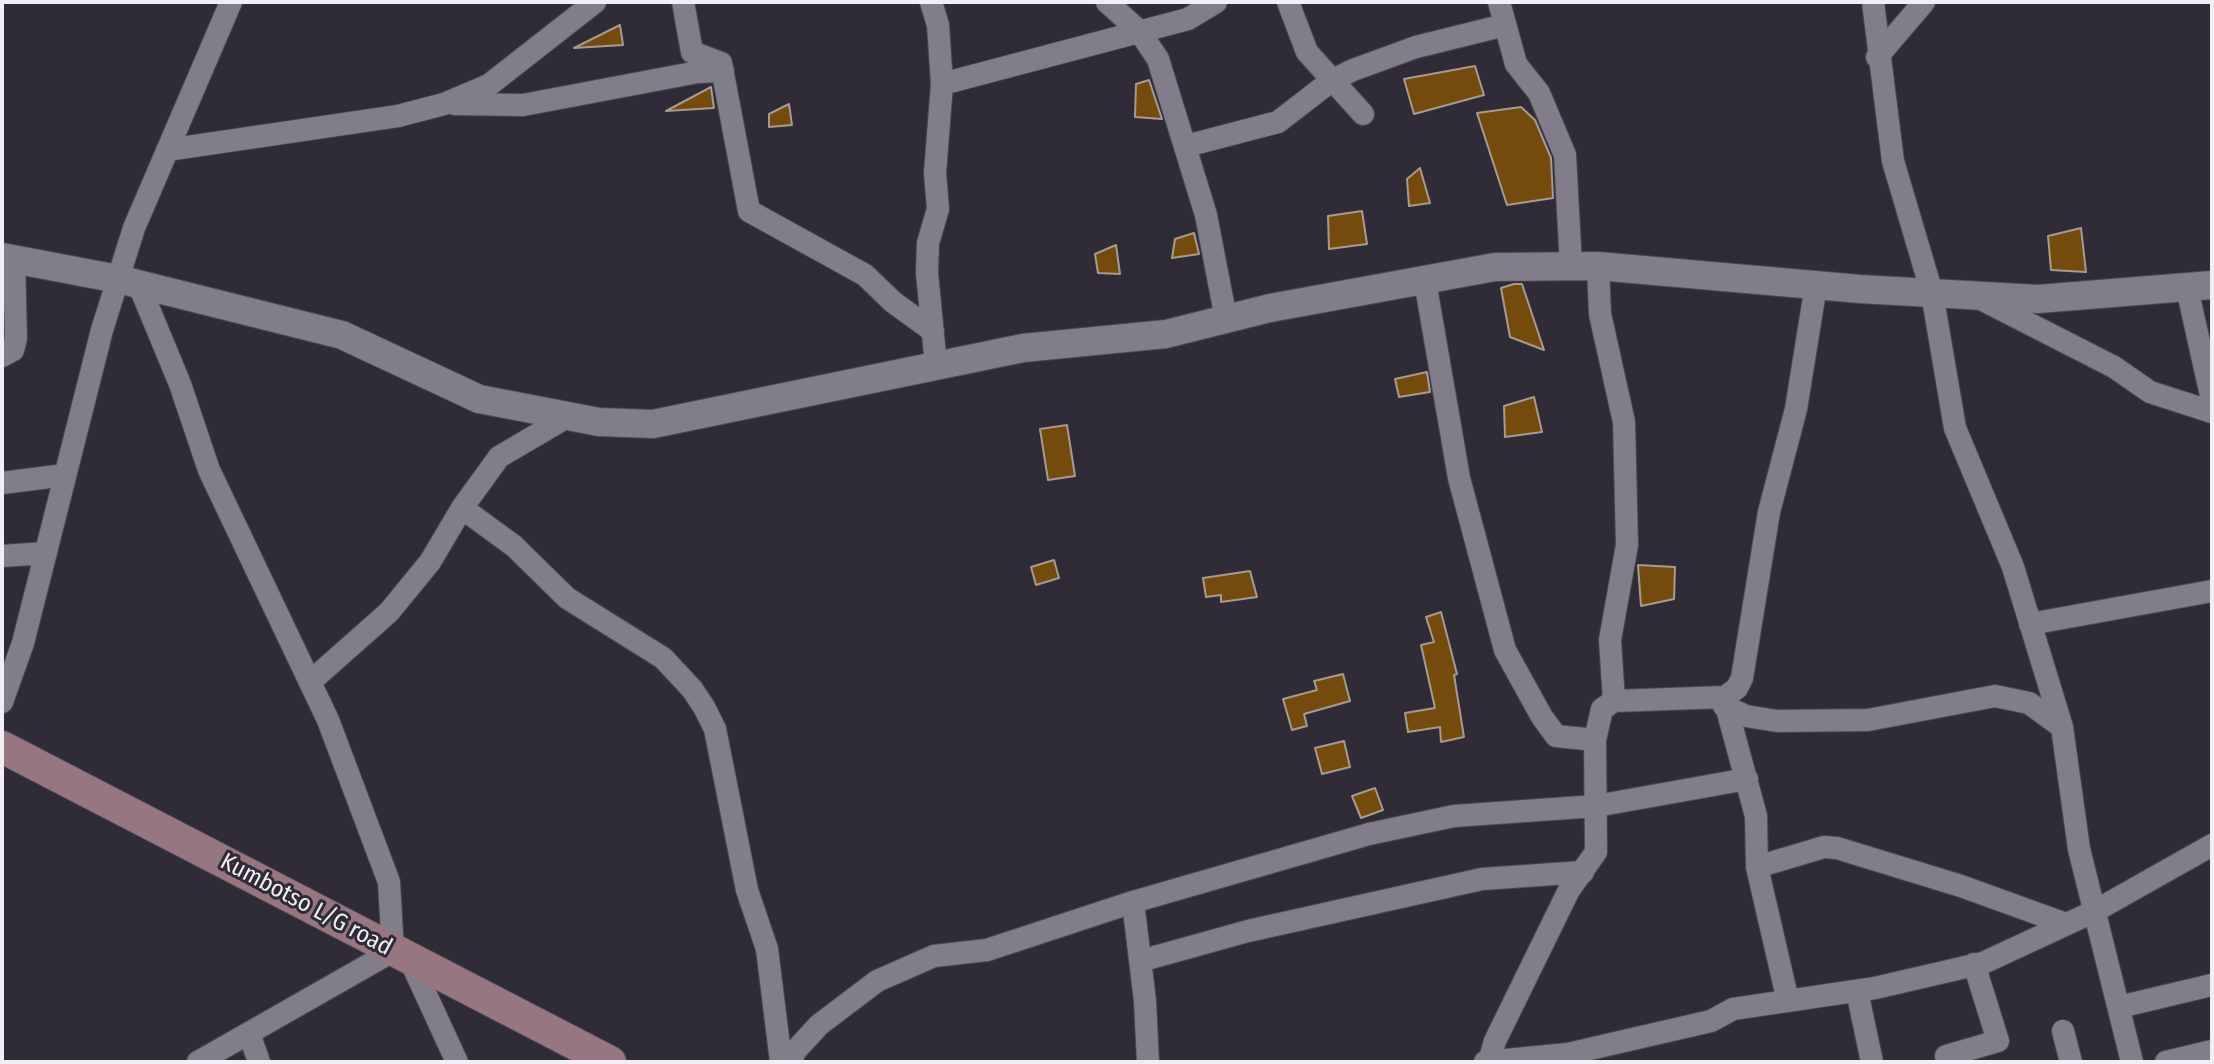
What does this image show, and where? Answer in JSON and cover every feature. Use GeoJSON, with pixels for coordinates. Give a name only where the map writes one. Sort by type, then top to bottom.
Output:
{"type":"FeatureCollection","features":[{"type":"Feature","properties":{"kind":"main road","name":"Kumbotso L/G road"},"geometry":{"type":"LineString","coordinates":[[2,747],[610,1062]]}},
{"type":"Feature","properties":{"kind":"street"},"geometry":{"type":"LineString","coordinates":[[2,702],[23,643],[65,475],[129,282],[134,228],[231,2]]}},
{"type":"Feature","properties":{"kind":"street"},"geometry":{"type":"LineString","coordinates":[[167,150],[398,116],[444,104],[489,85],[595,2]]}},
{"type":"Feature","properties":{"kind":"street"},"geometry":{"type":"LineString","coordinates":[[683,2],[692,52],[718,60],[723,71],[749,211],[865,275],[893,302],[933,331]]}},
{"type":"Feature","properties":{"kind":"street"},"geometry":{"type":"LineString","coordinates":[[931,2],[938,25],[942,84],[935,173],[938,209],[928,243],[927,273],[936,365]]}},
{"type":"Feature","properties":{"kind":"street"},"geometry":{"type":"LineString","coordinates":[[1107,2],[1139,31],[1158,59],[1206,215],[1226,319]]}},
{"type":"Feature","properties":{"kind":"street"},"geometry":{"type":"LineString","coordinates":[[942,84],[1188,19],[1216,2]]}},
{"type":"Feature","properties":{"kind":"street"},"geometry":{"type":"LineString","coordinates":[[1288,2],[1307,52],[1363,114]]}},
{"type":"Feature","properties":{"kind":"street"},"geometry":{"type":"LineString","coordinates":[[1499,2],[1516,64],[1539,93],[1565,155],[1584,266],[1600,314],[1624,422],[1627,545],[1610,640],[1614,701]]}},
{"type":"Feature","properties":{"kind":"street"},"geometry":{"type":"LineString","coordinates":[[1873,2],[1877,57],[1893,161],[1932,293],[1955,428],[2013,567],[2062,727],[2079,849],[2132,1062]]}},
{"type":"Feature","properties":{"kind":"street"},"geometry":{"type":"LineString","coordinates":[[1877,57],[1924,2]]}},
{"type":"Feature","properties":{"kind":"street"},"geometry":{"type":"LineString","coordinates":[[1186,146],[1278,122],[1303,106],[1331,81],[1416,47],[1505,25]]}},
{"type":"Feature","properties":{"kind":"street"},"geometry":{"type":"LineString","coordinates":[[444,104],[523,105],[698,72],[723,71]]}},
{"type":"Feature","properties":{"kind":"street"},"geometry":{"type":"LineString","coordinates":[[2,356],[13,350],[16,338],[8,259],[129,282],[342,335],[479,399],[567,417],[653,424],[1023,348],[1166,334],[1226,319],[1495,267],[1584,266],[2038,299],[2200,286],[2212,400]]}},
{"type":"Feature","properties":{"kind":"street"},"geometry":{"type":"LineString","coordinates":[[1425,281],[1459,478],[1505,650],[1556,736],[1595,740]]}},
{"type":"Feature","properties":{"kind":"street"},"geometry":{"type":"LineString","coordinates":[[129,282],[180,384],[209,470],[328,720],[389,882],[401,956],[457,1062]]}},
{"type":"Feature","properties":{"kind":"street"},"geometry":{"type":"LineString","coordinates":[[1724,701],[1742,678],[1769,512],[1796,409],[1816,285]]}},
{"type":"Feature","properties":{"kind":"street"},"geometry":{"type":"LineString","coordinates":[[1974,295],[2114,367],[2150,392],[2212,412]]}},
{"type":"Feature","properties":{"kind":"street"},"geometry":{"type":"LineString","coordinates":[[310,682],[389,612],[430,562],[462,508],[499,457],[567,417]]}},
{"type":"Feature","properties":{"kind":"street"},"geometry":{"type":"LineString","coordinates":[[2,483],[65,475]]}},
{"type":"Feature","properties":{"kind":"street"},"geometry":{"type":"LineString","coordinates":[[462,508],[514,546],[567,598],[663,658],[704,707],[715,729],[747,890],[767,949],[781,1062]]}},
{"type":"Feature","properties":{"kind":"street"},"geometry":{"type":"LineString","coordinates":[[2,556],[46,553]]}},
{"type":"Feature","properties":{"kind":"street"},"geometry":{"type":"LineString","coordinates":[[2030,624],[2212,591]]}},
{"type":"Feature","properties":{"kind":"street"},"geometry":{"type":"LineString","coordinates":[[2062,727],[2029,703],[1995,696],[1868,720],[1777,721],[1746,716],[1724,701],[1614,701],[1602,709],[1595,740],[1596,852],[1569,890],[1501,1027],[1488,1062],[1568,1054],[1711,1021],[1733,1009],[1857,991],[1974,964],[2095,911],[2212,845]]}},
{"type":"Feature","properties":{"kind":"street"},"geometry":{"type":"LineString","coordinates":[[1724,701],[1756,816],[1757,867],[1788,1001]]}},
{"type":"Feature","properties":{"kind":"street"},"geometry":{"type":"LineString","coordinates":[[791,1062],[795,1051],[819,1025],[877,981],[934,956],[987,950],[1027,940],[1133,902],[1369,834],[1454,816],[1596,806],[1747,779]]}},
{"type":"Feature","properties":{"kind":"street"},"geometry":{"type":"LineString","coordinates":[[1757,867],[1824,847],[1837,848],[1961,886],[2066,924]]}},
{"type":"Feature","properties":{"kind":"street"},"geometry":{"type":"LineString","coordinates":[[1140,961],[1248,931],[1482,879],[1583,872]]}},
{"type":"Feature","properties":{"kind":"street"},"geometry":{"type":"LineString","coordinates":[[1133,902],[1148,1062]]}},
{"type":"Feature","properties":{"kind":"street"},"geometry":{"type":"LineString","coordinates":[[198,1062],[401,956]]}},
{"type":"Feature","properties":{"kind":"street"},"geometry":{"type":"LineString","coordinates":[[1947,1062],[1946,1056],[2000,1052],[1974,964]]}},
{"type":"Feature","properties":{"kind":"street"},"geometry":{"type":"LineString","coordinates":[[2119,1007],[2212,985]]}},
{"type":"Feature","properties":{"kind":"street"},"geometry":{"type":"LineString","coordinates":[[1857,991],[1871,1062]]}},
{"type":"Feature","properties":{"kind":"street"},"geometry":{"type":"LineString","coordinates":[[2063,1031],[2071,1062]]}},
{"type":"Feature","properties":{"kind":"street"},"geometry":{"type":"LineString","coordinates":[[249,1033],[259,1062]]}},
{"type":"Feature","properties":{"kind":"street"},"geometry":{"type":"LineString","coordinates":[[2166,1062],[2212,1051]]}},
{"type":"Feature","properties":{"kind":"building"},"geometry":{"type":"Polygon","coordinates":[[[620,25],[623,45],[574,48],[620,25]]]}},
{"type":"Feature","properties":{"kind":"building"},"geometry":{"type":"Polygon","coordinates":[[[1475,66],[1484,95],[1414,114],[1404,79],[1475,66]]]}},
{"type":"Feature","properties":{"kind":"building"},"geometry":{"type":"Polygon","coordinates":[[[1149,80],[1162,119],[1135,117],[1136,84],[1149,80]]]}},
{"type":"Feature","properties":{"kind":"building"},"geometry":{"type":"Polygon","coordinates":[[[711,87],[714,108],[666,111],[711,87]]]}},
{"type":"Feature","properties":{"kind":"building"},"geometry":{"type":"Polygon","coordinates":[[[789,104],[792,125],[769,127],[769,114],[789,104]]]}},
{"type":"Feature","properties":{"kind":"building"},"geometry":{"type":"Polygon","coordinates":[[[1521,107],[1535,120],[1551,158],[1553,198],[1507,205],[1477,113],[1521,107]]]}},
{"type":"Feature","properties":{"kind":"building"},"geometry":{"type":"Polygon","coordinates":[[[1420,168],[1430,203],[1409,206],[1407,179],[1420,168]]]}},
{"type":"Feature","properties":{"kind":"building"},"geometry":{"type":"Polygon","coordinates":[[[1362,211],[1367,244],[1329,249],[1328,216],[1362,211]]]}},
{"type":"Feature","properties":{"kind":"building"},"geometry":{"type":"Polygon","coordinates":[[[2081,228],[2086,272],[2051,270],[2048,236],[2081,228]]]}},
{"type":"Feature","properties":{"kind":"building"},"geometry":{"type":"Polygon","coordinates":[[[1194,233],[1199,254],[1172,258],[1175,239],[1194,233]]]}},
{"type":"Feature","properties":{"kind":"building"},"geometry":{"type":"Polygon","coordinates":[[[1116,245],[1120,274],[1098,273],[1095,254],[1116,245]]]}},
{"type":"Feature","properties":{"kind":"building"},"geometry":{"type":"Polygon","coordinates":[[[1522,284],[1544,350],[1510,337],[1501,288],[1522,284]]]}},
{"type":"Feature","properties":{"kind":"building"},"geometry":{"type":"Polygon","coordinates":[[[1427,372],[1430,392],[1399,397],[1395,379],[1427,372]]]}},
{"type":"Feature","properties":{"kind":"building"},"geometry":{"type":"Polygon","coordinates":[[[1534,397],[1542,432],[1505,437],[1504,406],[1534,397]]]}},
{"type":"Feature","properties":{"kind":"building"},"geometry":{"type":"Polygon","coordinates":[[[1067,425],[1075,476],[1048,480],[1040,429],[1067,425]]]}},
{"type":"Feature","properties":{"kind":"building"},"geometry":{"type":"Polygon","coordinates":[[[1054,560],[1059,578],[1036,585],[1031,567],[1054,560]]]}},
{"type":"Feature","properties":{"kind":"building"},"geometry":{"type":"Polygon","coordinates":[[[1638,565],[1675,567],[1674,599],[1641,606],[1638,565]]]}},
{"type":"Feature","properties":{"kind":"building"},"geometry":{"type":"Polygon","coordinates":[[[1250,571],[1257,597],[1221,602],[1221,595],[1206,597],[1203,578],[1250,571]]]}},
{"type":"Feature","properties":{"kind":"building"},"geometry":{"type":"Polygon","coordinates":[[[1441,612],[1457,674],[1454,675],[1464,737],[1441,742],[1440,727],[1408,732],[1405,713],[1435,708],[1421,645],[1434,642],[1426,617],[1441,612]]]}},
{"type":"Feature","properties":{"kind":"building"},"geometry":{"type":"Polygon","coordinates":[[[1343,674],[1350,701],[1304,714],[1307,726],[1292,730],[1283,699],[1317,690],[1314,681],[1343,674]]]}},
{"type":"Feature","properties":{"kind":"building"},"geometry":{"type":"Polygon","coordinates":[[[1344,741],[1350,767],[1322,774],[1315,748],[1344,741]]]}},
{"type":"Feature","properties":{"kind":"building"},"geometry":{"type":"Polygon","coordinates":[[[1375,788],[1383,810],[1361,818],[1352,796],[1375,788]]]}}]}
